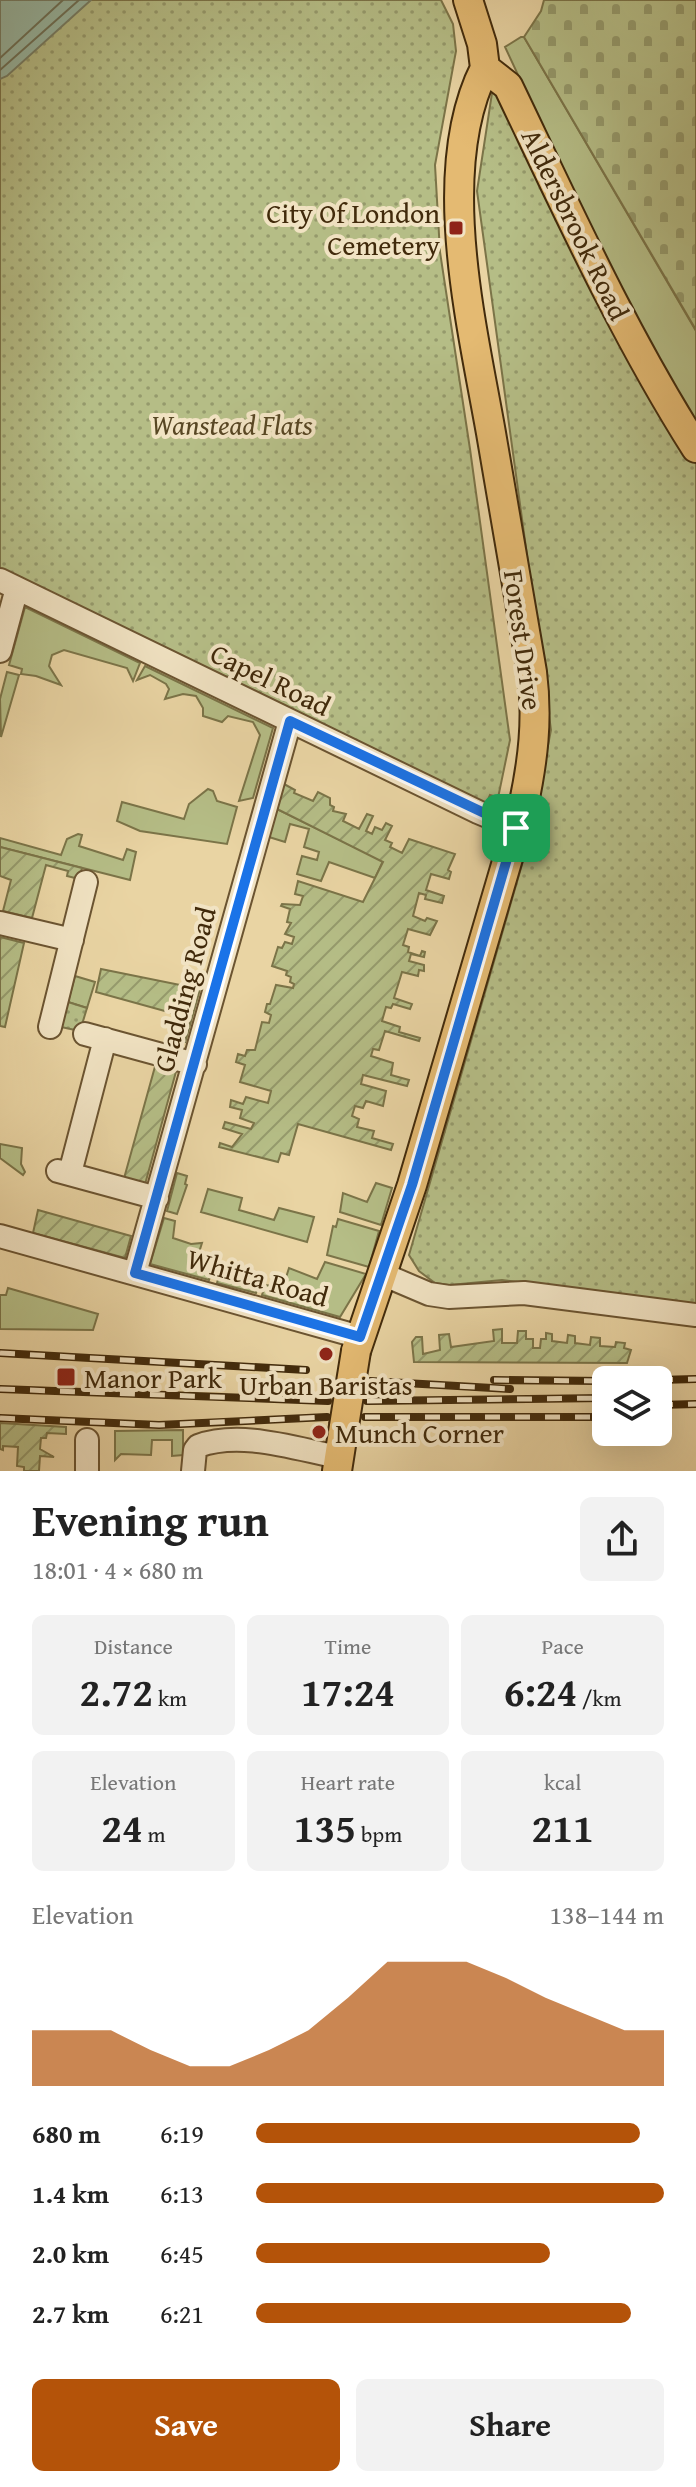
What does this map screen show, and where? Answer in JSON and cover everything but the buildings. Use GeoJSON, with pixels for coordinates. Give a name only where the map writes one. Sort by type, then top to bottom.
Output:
{"type":"FeatureCollection","features":[{"type":"Feature","properties":{"kind":"main road"},"geometry":{"type":"LineString","coordinates":[[468,0],[482,44],[485,68]]}},
{"type":"Feature","properties":{"kind":"main road","name":"Aldersbrook Road"},"geometry":{"type":"LineString","coordinates":[[485,68],[508,86],[656,385],[696,448]]}},
{"type":"Feature","properties":{"kind":"main road","name":"Forest Drive"},"geometry":{"type":"LineString","coordinates":[[338,1464],[358,1344],[417,1167],[523,807],[535,749],[535,691],[462,260],[461,166],[475,86],[485,68]]}},
{"type":"Feature","properties":{"kind":"street","name":"Capel Road"},"geometry":{"type":"LineString","coordinates":[[9,584],[516,828]]}},
{"type":"Feature","properties":{"kind":"street"},"geometry":{"type":"LineString","coordinates":[[0,651],[9,584]]}},
{"type":"Feature","properties":{"kind":"street","name":"Gladding Road"},"geometry":{"type":"LineString","coordinates":[[135,1273],[290,721]]}},
{"type":"Feature","properties":{"kind":"street"},"geometry":{"type":"LineString","coordinates":[[50,1027],[86,882]]}},
{"type":"Feature","properties":{"kind":"street"},"geometry":{"type":"LineString","coordinates":[[0,923],[72,940]]}},
{"type":"Feature","properties":{"kind":"street"},"geometry":{"type":"LineString","coordinates":[[157,1198],[63,1172],[95,1036],[195,1064]]}},
{"type":"Feature","properties":{"kind":"street","name":"Whitta Road"},"geometry":{"type":"LineString","coordinates":[[0,1236],[135,1273],[358,1344]]}},
{"type":"Feature","properties":{"kind":"street"},"geometry":{"type":"LineString","coordinates":[[382,1274],[429,1294],[449,1297],[524,1293],[696,1315]]}},
{"type":"Feature","properties":{"kind":"street"},"geometry":{"type":"LineString","coordinates":[[87,1440],[87,1471]]}},
{"type":"Feature","properties":{"kind":"street"},"geometry":{"type":"LineString","coordinates":[[193,1471],[198,1446],[221,1442],[269,1442],[338,1464]]}},
{"type":"Feature","properties":{"kind":"green space","name":"Wanstead Flats"},"geometry":{"type":"Polygon","coordinates":[[[0,0],[441,0],[453,24],[456,51],[435,165],[440,252],[510,740],[498,798],[490,795],[485,806],[0,571],[0,0]]]}},
{"type":"Feature","properties":{"kind":"green space"},"geometry":{"type":"Polygon","coordinates":[[[544,0],[696,0],[696,330],[524,37],[541,11],[544,0]]]}},
{"type":"Feature","properties":{"kind":"green space"},"geometry":{"type":"Polygon","coordinates":[[[524,37],[696,331],[696,423],[613,279],[505,47],[524,37]]]}},
{"type":"Feature","properties":{"kind":"green space"},"geometry":{"type":"Polygon","coordinates":[[[505,90],[696,457],[696,1308],[502,1280],[450,1285],[435,1283],[419,1271],[409,1255],[530,837],[551,730],[477,191],[492,93],[505,90]]]}},
{"type":"Feature","properties":{"kind":"green space"},"geometry":{"type":"Polygon","coordinates":[[[25,607],[140,663],[133,681],[127,668],[64,650],[52,655],[49,666],[61,685],[21,674],[22,669],[9,665],[25,607]]]}},
{"type":"Feature","properties":{"kind":"green space"},"geometry":{"type":"Polygon","coordinates":[[[145,666],[273,728],[253,798],[239,801],[260,735],[253,722],[228,716],[222,722],[203,716],[203,708],[196,696],[183,694],[165,699],[169,689],[166,684],[150,675],[137,680],[145,666]]]}},
{"type":"Feature","properties":{"kind":"green space"},"geometry":{"type":"Polygon","coordinates":[[[7,672],[19,675],[1,737],[0,699],[7,672]]]}},
{"type":"Feature","properties":{"kind":"green space"},"geometry":{"type":"Polygon","coordinates":[[[284,784],[295,790],[294,793],[313,801],[318,792],[330,798],[333,811],[346,814],[343,821],[359,829],[367,814],[373,816],[366,831],[372,834],[375,827],[382,830],[386,823],[392,826],[385,840],[392,843],[390,847],[402,853],[409,839],[455,854],[448,870],[451,872],[449,879],[431,874],[426,890],[444,896],[442,903],[425,899],[426,895],[419,893],[413,916],[425,921],[427,918],[437,921],[430,935],[408,929],[403,945],[409,947],[408,952],[420,956],[422,951],[425,952],[424,957],[411,954],[409,961],[424,965],[424,971],[419,970],[418,976],[402,972],[394,998],[412,1004],[410,1009],[393,1004],[391,1008],[386,1007],[382,1021],[400,1027],[399,1032],[420,1038],[419,1041],[385,1031],[379,1050],[373,1049],[371,1056],[393,1063],[391,1075],[409,1080],[407,1086],[363,1075],[361,1084],[386,1091],[383,1106],[366,1101],[363,1108],[355,1106],[352,1116],[359,1119],[357,1127],[374,1131],[372,1138],[393,1144],[391,1150],[298,1124],[289,1155],[281,1153],[278,1162],[219,1147],[220,1143],[232,1147],[242,1134],[223,1128],[225,1122],[251,1129],[254,1123],[240,1118],[242,1110],[230,1107],[231,1100],[243,1104],[246,1097],[268,1103],[271,1091],[240,1082],[245,1065],[236,1062],[238,1054],[245,1056],[247,1050],[255,1050],[262,1022],[269,1023],[271,1015],[265,1012],[276,985],[293,988],[287,971],[272,966],[278,947],[282,948],[285,942],[292,944],[294,937],[285,934],[291,923],[287,922],[290,909],[282,904],[300,905],[303,896],[295,894],[298,881],[363,902],[383,862],[277,809],[284,784]]]}},
{"type":"Feature","properties":{"kind":"green space"},"geometry":{"type":"Polygon","coordinates":[[[208,789],[213,791],[217,801],[237,807],[227,844],[140,831],[117,821],[122,802],[184,819],[189,804],[208,789]]]}},
{"type":"Feature","properties":{"kind":"green space"},"geometry":{"type":"Polygon","coordinates":[[[277,809],[383,861],[375,878],[329,862],[321,881],[297,874],[302,856],[317,860],[319,852],[304,847],[309,829],[290,824],[285,842],[269,837],[277,809]]]}},
{"type":"Feature","properties":{"kind":"green space"},"geometry":{"type":"Polygon","coordinates":[[[82,835],[79,846],[123,860],[127,849],[136,852],[130,880],[0,847],[0,838],[61,855],[67,839],[82,835]]]}},
{"type":"Feature","properties":{"kind":"green space"},"geometry":{"type":"Polygon","coordinates":[[[0,847],[82,868],[79,879],[67,876],[68,871],[46,865],[32,918],[3,911],[11,880],[0,876],[0,847]]]}},
{"type":"Feature","properties":{"kind":"green space"},"geometry":{"type":"Polygon","coordinates":[[[0,937],[24,943],[5,1027],[0,1026],[0,937]]]}},
{"type":"Feature","properties":{"kind":"green space"},"geometry":{"type":"Polygon","coordinates":[[[101,969],[200,989],[185,1043],[190,1018],[96,992],[101,969]]]}},
{"type":"Feature","properties":{"kind":"green space"},"geometry":{"type":"Polygon","coordinates":[[[75,976],[95,982],[87,1008],[68,1002],[75,976]]]}},
{"type":"Feature","properties":{"kind":"green space"},"geometry":{"type":"Polygon","coordinates":[[[68,1002],[87,1008],[80,1031],[61,1027],[68,1002]]]}},
{"type":"Feature","properties":{"kind":"green space"},"geometry":{"type":"Polygon","coordinates":[[[156,1063],[177,1068],[144,1188],[123,1182],[156,1063]]]}},
{"type":"Feature","properties":{"kind":"green space"},"geometry":{"type":"Polygon","coordinates":[[[0,1144],[22,1148],[23,1175],[0,1158],[0,1144]]]}},
{"type":"Feature","properties":{"kind":"green space"},"geometry":{"type":"Polygon","coordinates":[[[177,1173],[187,1176],[187,1185],[177,1214],[167,1211],[177,1173]]]}},
{"type":"Feature","properties":{"kind":"green space"},"geometry":{"type":"Polygon","coordinates":[[[376,1183],[392,1188],[381,1225],[340,1212],[343,1193],[367,1202],[376,1183]]]}},
{"type":"Feature","properties":{"kind":"green space"},"geometry":{"type":"Polygon","coordinates":[[[208,1189],[242,1198],[239,1210],[274,1220],[279,1208],[314,1217],[307,1242],[201,1212],[208,1189]]]}},
{"type":"Feature","properties":{"kind":"green space"},"geometry":{"type":"Polygon","coordinates":[[[38,1210],[131,1236],[125,1258],[33,1233],[38,1210]]]}},
{"type":"Feature","properties":{"kind":"green space"},"geometry":{"type":"Polygon","coordinates":[[[164,1218],[175,1221],[173,1238],[191,1244],[202,1243],[196,1262],[212,1270],[209,1280],[150,1264],[164,1218]]]}},
{"type":"Feature","properties":{"kind":"green space"},"geometry":{"type":"Polygon","coordinates":[[[338,1219],[379,1231],[369,1267],[327,1255],[333,1226],[336,1227],[338,1219]]]}},
{"type":"Feature","properties":{"kind":"green space"},"geometry":{"type":"Polygon","coordinates":[[[325,1262],[366,1274],[340,1317],[262,1295],[265,1285],[283,1287],[289,1268],[317,1279],[325,1262]]]}},
{"type":"Feature","properties":{"kind":"green space"},"geometry":{"type":"Polygon","coordinates":[[[220,1272],[229,1275],[230,1272],[259,1283],[256,1293],[217,1283],[220,1272]]]}},
{"type":"Feature","properties":{"kind":"green space"},"geometry":{"type":"Polygon","coordinates":[[[8,1288],[98,1314],[93,1330],[0,1329],[0,1295],[6,1295],[8,1288]]]}},
{"type":"Feature","properties":{"kind":"green space"},"geometry":{"type":"Polygon","coordinates":[[[502,1329],[502,1343],[517,1343],[518,1331],[526,1331],[526,1339],[533,1339],[533,1348],[540,1348],[541,1339],[546,1339],[546,1333],[552,1334],[552,1341],[567,1343],[568,1335],[575,1336],[575,1343],[590,1345],[591,1337],[600,1338],[600,1346],[615,1347],[616,1342],[625,1343],[624,1348],[631,1350],[627,1363],[414,1362],[412,1342],[416,1337],[422,1337],[423,1354],[440,1350],[439,1335],[449,1334],[451,1347],[494,1341],[493,1330],[502,1329]]]}},
{"type":"Feature","properties":{"kind":"green space"},"geometry":{"type":"Polygon","coordinates":[[[0,1423],[66,1427],[66,1434],[47,1433],[46,1438],[41,1438],[40,1449],[54,1457],[40,1456],[39,1471],[24,1471],[24,1467],[17,1466],[18,1447],[3,1446],[3,1450],[0,1449],[0,1423]]]}},
{"type":"Feature","properties":{"kind":"green space"},"geometry":{"type":"Polygon","coordinates":[[[183,1430],[183,1455],[172,1456],[172,1440],[152,1440],[151,1455],[121,1454],[115,1460],[115,1431],[183,1430]]]}},
{"type":"Feature","properties":{"kind":"water"},"geometry":{"type":"Polygon","coordinates":[[[0,0],[91,0],[0,79],[0,0]]]}},
{"type":"Feature","properties":{"kind":"railway"},"geometry":{"type":"LineString","coordinates":[[0,1353],[306,1370]]}},
{"type":"Feature","properties":{"kind":"railway"},"geometry":{"type":"LineString","coordinates":[[672,1380],[696,1379]]}},
{"type":"Feature","properties":{"kind":"railway"},"geometry":{"type":"LineString","coordinates":[[494,1380],[592,1381]]}},
{"type":"Feature","properties":{"kind":"railway"},"geometry":{"type":"LineString","coordinates":[[370,1381],[510,1389]]}},
{"type":"Feature","properties":{"kind":"railway"},"geometry":{"type":"LineString","coordinates":[[0,1389],[328,1401]]}},
{"type":"Feature","properties":{"kind":"railway"},"geometry":{"type":"LineString","coordinates":[[367,1401],[592,1398]]}},
{"type":"Feature","properties":{"kind":"railway"},"geometry":{"type":"LineString","coordinates":[[672,1405],[696,1404]]}},
{"type":"Feature","properties":{"kind":"railway"},"geometry":{"type":"LineString","coordinates":[[0,1418],[159,1425],[327,1417]]}},
{"type":"Feature","properties":{"kind":"railway"},"geometry":{"type":"LineString","coordinates":[[365,1417],[592,1417]]}},
{"type":"Feature","properties":{"kind":"place","name":"City Of London Cemetery"},"geometry":{"type":"Point","coordinates":[456,228]}},
{"type":"Feature","properties":{"kind":"place","name":"Urban Baristas"},"geometry":{"type":"Point","coordinates":[326,1354]}},
{"type":"Feature","properties":{"kind":"place","name":"Manor Park"},"geometry":{"type":"Point","coordinates":[66,1377]}},
{"type":"Feature","properties":{"kind":"place","name":"Munch Corner"},"geometry":{"type":"Point","coordinates":[319,1432]}},
{"type":"Feature","properties":{"kind":"route"},"geometry":{"type":"LineString","coordinates":[[290,721],[516,828],[412,1185],[360,1337],[135,1273],[290,721]]}}]}
